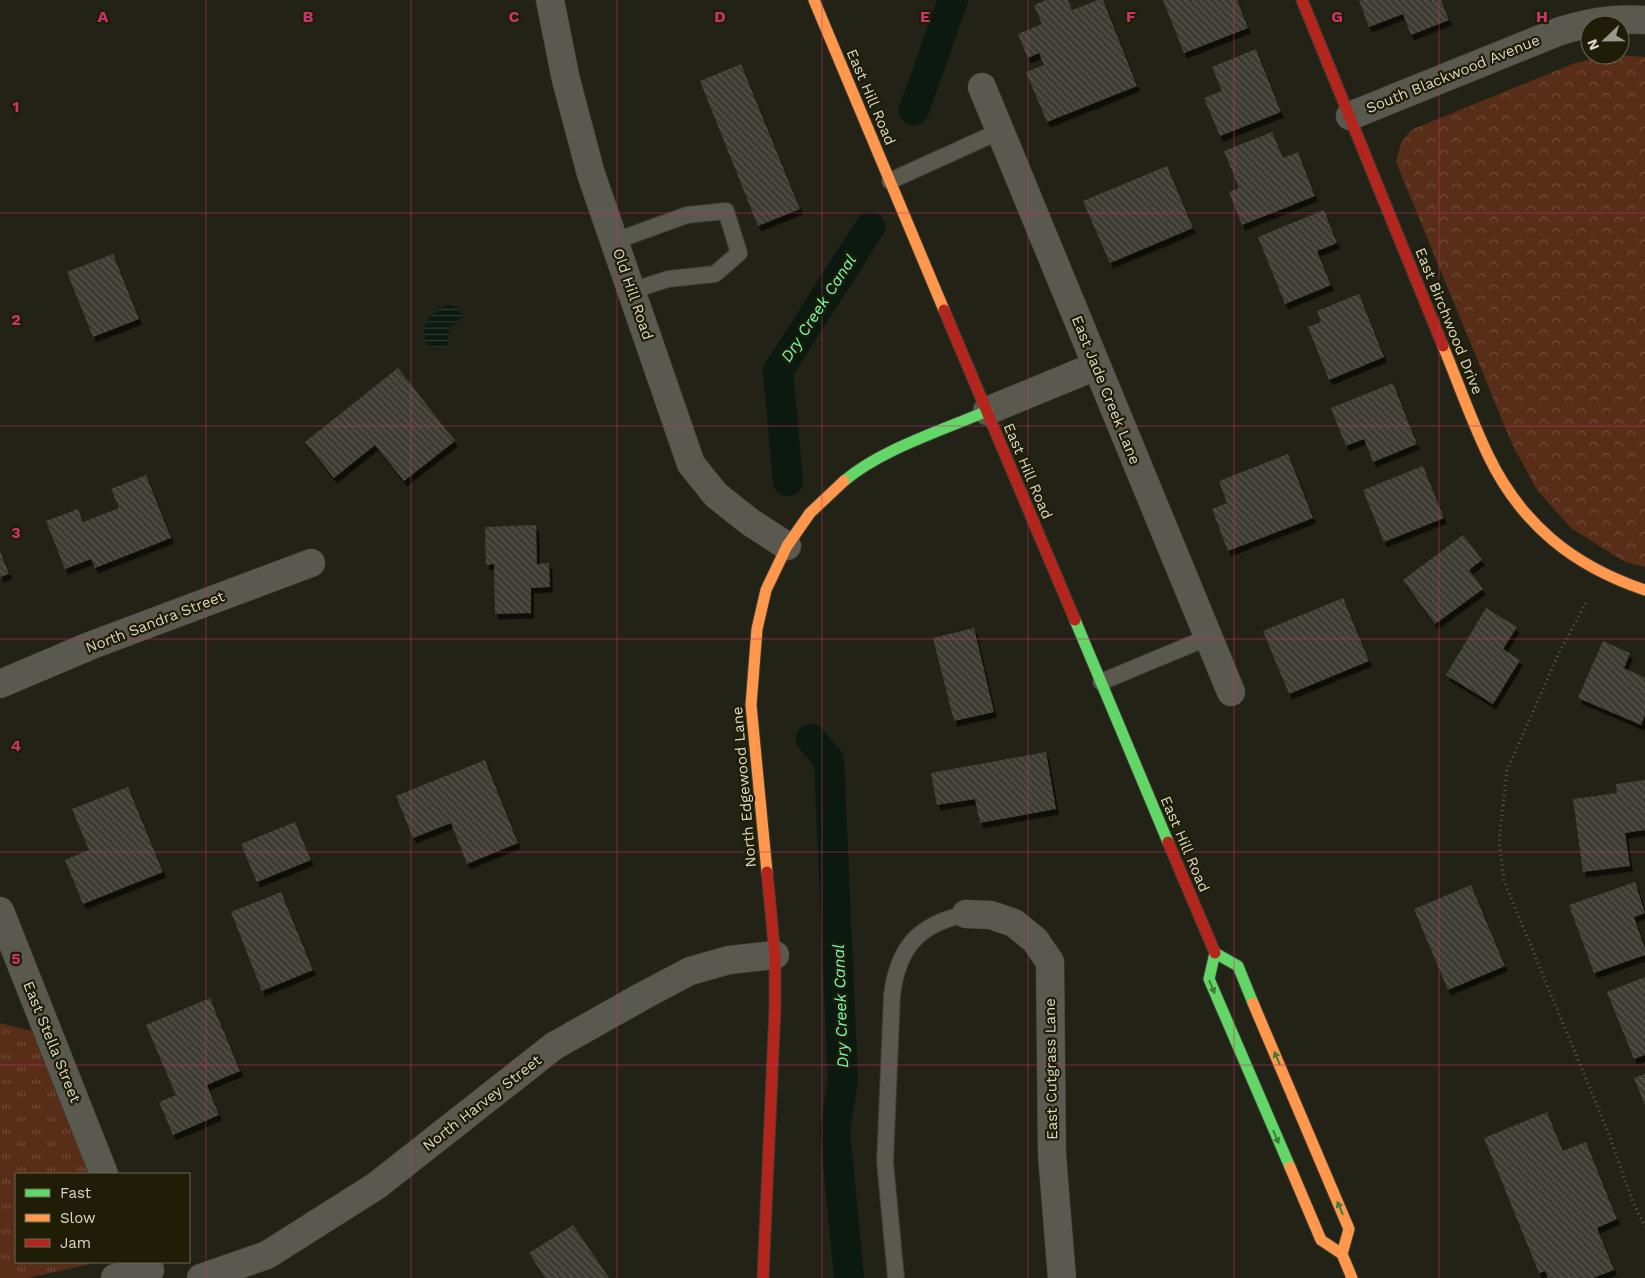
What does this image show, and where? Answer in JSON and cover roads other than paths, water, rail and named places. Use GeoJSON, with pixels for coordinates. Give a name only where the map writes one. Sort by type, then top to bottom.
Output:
{"type":"FeatureCollection","features":[{"type":"Feature","properties":{"kind":"street","name":"Old Hill Road"},"geometry":{"type":"LineString","coordinates":[[550,0],[566,80],[592,174],[691,464],[716,495],[750,522],[787,546]]}},
{"type":"Feature","properties":{"kind":"street","name":"East Hill Road"},"geometry":{"type":"LineString","coordinates":[[814,0],[1215,953]]}},
{"type":"Feature","properties":{"kind":"street","name":"East Birchwood Drive"},"geometry":{"type":"LineString","coordinates":[[1302,0],[1487,454],[1502,483],[1521,509],[1544,533],[1569,554],[1597,571],[1645,590]]}},
{"type":"Feature","properties":{"kind":"street","name":"South Blackwood Avenue"},"geometry":{"type":"LineString","coordinates":[[1350,116],[1560,31],[1592,22],[1625,19],[1645,20]]}},
{"type":"Feature","properties":{"kind":"street","name":"East Jade Creek Lane"},"geometry":{"type":"LineString","coordinates":[[982,87],[1232,692]]}},
{"type":"Feature","properties":{"kind":"street"},"geometry":{"type":"LineString","coordinates":[[987,412],[1096,366]]}},
{"type":"Feature","properties":{"kind":"street","name":"North Edgewood Lane"},"geometry":{"type":"LineString","coordinates":[[763,1278],[775,1008],[775,955],[751,706],[756,629],[766,590],[787,546],[810,513],[856,471],[883,455],[987,412]]}},
{"type":"Feature","properties":{"kind":"street","name":"North Sandra Street"},"geometry":{"type":"LineString","coordinates":[[0,684],[92,645],[311,563]]}},
{"type":"Feature","properties":{"kind":"street","name":"East Stella Street"},"geometry":{"type":"LineString","coordinates":[[0,911],[104,1173]]}},
{"type":"Feature","properties":{"kind":"street","name":"East Cutgrass Lane"},"geometry":{"type":"LineString","coordinates":[[966,914],[991,915],[1014,923],[1035,940],[1050,962],[1052,1155],[1062,1278]]}},
{"type":"Feature","properties":{"kind":"street"},"geometry":{"type":"LineString","coordinates":[[1342,1254],[1349,1229],[1238,966],[1215,953],[1209,979],[1321,1240],[1342,1254],[1352,1278]]}},
{"type":"Feature","properties":{"kind":"street","name":"North Harvey Street"},"geometry":{"type":"LineString","coordinates":[[201,1278],[268,1255],[368,1191],[554,1046],[641,997],[690,971],[729,960],[775,955]]}},
{"type":"Feature","properties":{"kind":"street"},"geometry":{"type":"LineString","coordinates":[[115,1278],[154,1270]]}},
{"type":"Feature","properties":{"kind":"lane"},"geometry":{"type":"LineString","coordinates":[[890,181],[1000,131]]}},
{"type":"Feature","properties":{"kind":"lane"},"geometry":{"type":"LineString","coordinates":[[615,241],[687,216],[726,212],[739,252],[716,274],[668,279],[632,291]]}},
{"type":"Feature","properties":{"kind":"lane"},"geometry":{"type":"LineString","coordinates":[[1101,682],[1209,637]]}},
{"type":"Feature","properties":{"kind":"lane"},"geometry":{"type":"LineString","coordinates":[[896,1278],[885,1162],[892,995],[895,975],[902,956],[914,940],[929,927],[946,918],[966,914]]}},
{"type":"Feature","properties":{"kind":"waterway","name":"Dry Creek Canal"},"geometry":{"type":"LineString","coordinates":[[914,110],[953,0]]}},
{"type":"Feature","properties":{"kind":"waterway","name":"Dry Creek Canal"},"geometry":{"type":"LineString","coordinates":[[788,481],[778,371],[870,227]]}},
{"type":"Feature","properties":{"kind":"waterway","name":"Dry Creek Canal"},"geometry":{"type":"LineString","coordinates":[[811,739],[829,760],[843,1081],[835,1130],[849,1278]]}}]}
